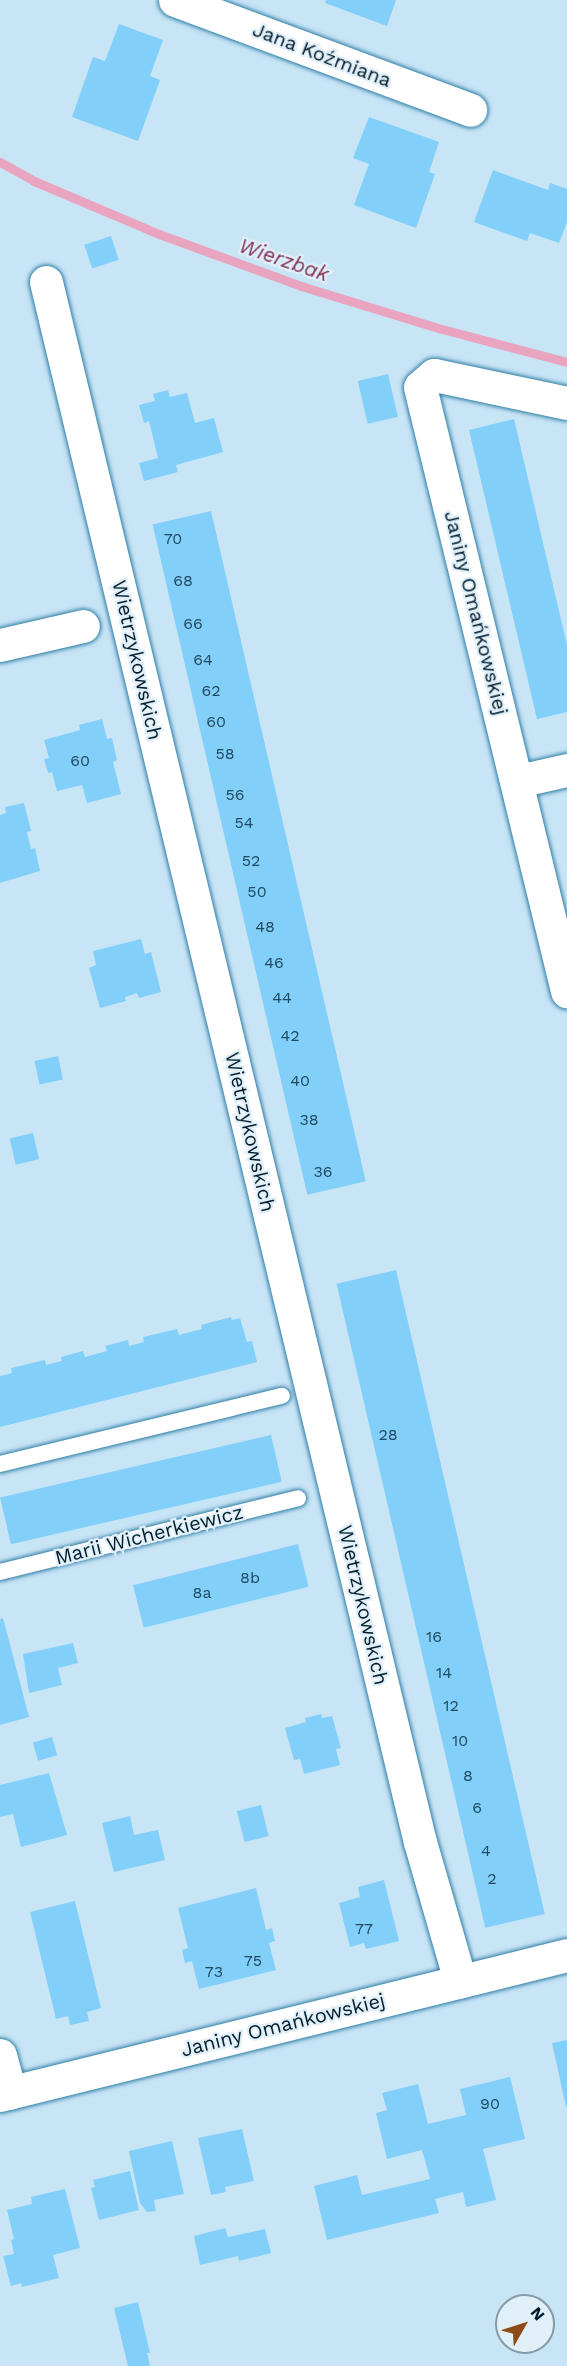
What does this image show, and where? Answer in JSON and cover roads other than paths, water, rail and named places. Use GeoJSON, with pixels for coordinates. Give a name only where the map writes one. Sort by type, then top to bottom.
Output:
{"type":"FeatureCollection","features":[{"type":"Feature","properties":{"kind":"street","name":"Jana Koźmiana"},"geometry":{"type":"LineString","coordinates":[[175,0],[470,110]]}},
{"type":"Feature","properties":{"kind":"street","name":"Wietrzykowskich"},"geometry":{"type":"LineString","coordinates":[[46,282],[417,1831],[460,1981]]}},
{"type":"Feature","properties":{"kind":"street","name":"Janiny Omańkowskiej"},"geometry":{"type":"LineString","coordinates":[[567,403],[434,375],[420,387],[518,781],[567,991]]}},
{"type":"Feature","properties":{"kind":"street"},"geometry":{"type":"LineString","coordinates":[[0,645],[83,626]]}},
{"type":"Feature","properties":{"kind":"street"},"geometry":{"type":"LineString","coordinates":[[518,781],[567,770]]}},
{"type":"Feature","properties":{"kind":"street","name":"Janiny Omańkowskiej"},"geometry":{"type":"LineString","coordinates":[[5,2094],[567,1955]]}},
{"type":"Feature","properties":{"kind":"street"},"geometry":{"type":"LineString","coordinates":[[0,2055],[5,2094]]}},
{"type":"Feature","properties":{"kind":"lane"},"geometry":{"type":"LineString","coordinates":[[0,1464],[282,1396]]}},
{"type":"Feature","properties":{"kind":"lane","name":"Marii Wicherkiewicz"},"geometry":{"type":"LineString","coordinates":[[0,1572],[298,1498]]}},
{"type":"Feature","properties":{"kind":"waterway","name":"Wierzbak"},"geometry":{"type":"LineString","coordinates":[[0,162],[34,181],[159,234],[301,286],[442,329],[567,362]]}}]}
